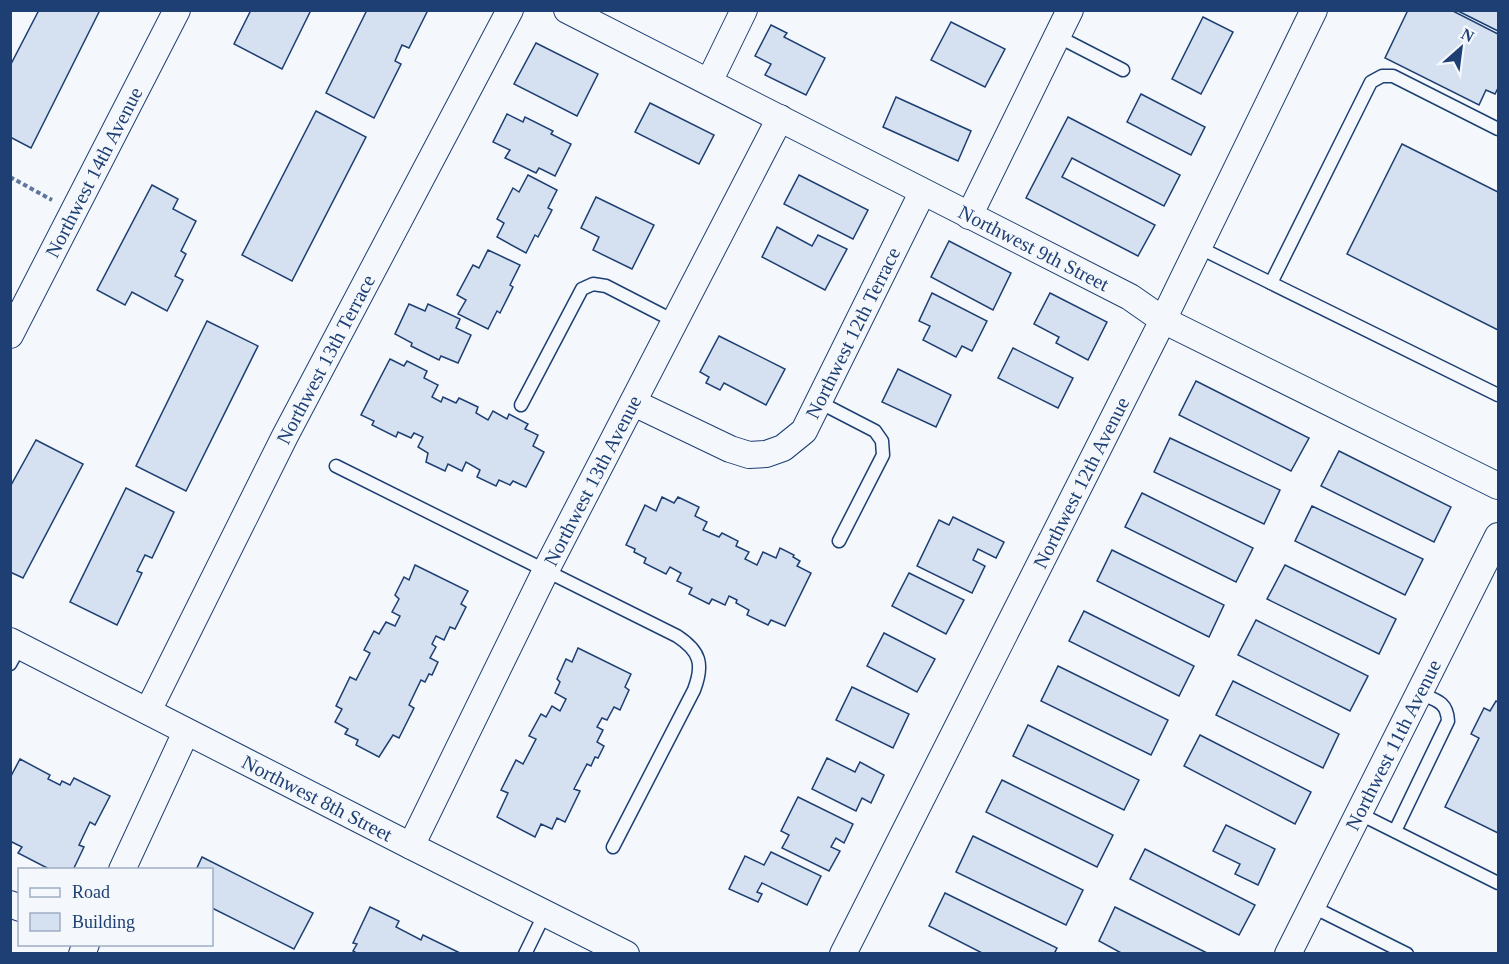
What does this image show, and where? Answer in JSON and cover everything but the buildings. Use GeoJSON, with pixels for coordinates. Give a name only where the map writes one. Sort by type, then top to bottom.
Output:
{"type":"FeatureCollection","features":[{"type":"Feature","properties":{"kind":"street","name":"Northwest 14th Avenue"},"geometry":{"type":"LineString","coordinates":[[10,335],[177,10]]}},
{"type":"Feature","properties":{"kind":"street","name":"Northwest 13th Terrace"},"geometry":{"type":"LineString","coordinates":[[148,711],[285,436],[510,10]]}},
{"type":"Feature","properties":{"kind":"street","name":"Northwest 9th Street"},"geometry":{"type":"LineString","coordinates":[[567,10],[922,193],[1130,297],[1163,320],[1498,486]]}},
{"type":"Feature","properties":{"kind":"street"},"geometry":{"type":"LineString","coordinates":[[709,82],[744,10]]}},
{"type":"Feature","properties":{"kind":"street"},"geometry":{"type":"LineString","coordinates":[[969,216],[1070,10]]}},
{"type":"Feature","properties":{"kind":"street","name":"Northwest 12th Avenue"},"geometry":{"type":"LineString","coordinates":[[843,954],[1163,320],[1314,10]]}},
{"type":"Feature","properties":{"kind":"street","name":"Northwest 13th Avenue"},"geometry":{"type":"LineString","coordinates":[[411,846],[546,570],[780,118]]}},
{"type":"Feature","properties":{"kind":"street","name":"Northwest 12th Terrace"},"geometry":{"type":"LineString","coordinates":[[634,403],[729,449],[749,455],[766,454],[783,448],[804,431],[922,193]]}},
{"type":"Feature","properties":{"kind":"street","name":"Northwest 11th Avenue"},"geometry":{"type":"LineString","coordinates":[[1288,954],[1498,536]]}},
{"type":"Feature","properties":{"kind":"street","name":"Northwest 8th Street"},"geometry":{"type":"LineString","coordinates":[[14,650],[148,711],[626,954]]}},
{"type":"Feature","properties":{"kind":"street"},"geometry":{"type":"LineString","coordinates":[[123,868],[186,732]]}},
{"type":"Feature","properties":{"kind":"lane"},"geometry":{"type":"LineString","coordinates":[[1057,36],[1123,70]]}},
{"type":"Feature","properties":{"kind":"lane"},"geometry":{"type":"LineString","coordinates":[[1271,283],[1371,82],[1382,76],[1393,76],[1498,129]]}},
{"type":"Feature","properties":{"kind":"lane"},"geometry":{"type":"LineString","coordinates":[[1198,247],[1498,395]]}},
{"type":"Feature","properties":{"kind":"lane"},"geometry":{"type":"LineString","coordinates":[[521,405],[582,289],[593,284],[606,286],[676,322]]}},
{"type":"Feature","properties":{"kind":"lane"},"geometry":{"type":"LineString","coordinates":[[818,401],[875,431],[882,441],[883,455],[839,541]]}},
{"type":"Feature","properties":{"kind":"lane"},"geometry":{"type":"LineString","coordinates":[[336,466],[677,636],[692,646],[699,661],[700,675],[613,847]]}},
{"type":"Feature","properties":{"kind":"lane"},"geometry":{"type":"LineString","coordinates":[[1395,831],[1448,721],[1448,711],[1443,704],[1419,693]]}},
{"type":"Feature","properties":{"kind":"lane"},"geometry":{"type":"LineString","coordinates":[[1358,813],[1498,883]]}},
{"type":"Feature","properties":{"kind":"lane"},"geometry":{"type":"LineString","coordinates":[[1311,906],[1407,954]]}},
{"type":"Feature","properties":{"kind":"lane"},"geometry":{"type":"LineString","coordinates":[[525,954],[545,913]]}},
{"type":"Feature","properties":{"kind":"path"},"geometry":{"type":"LineString","coordinates":[[10,177],[74,211]]}}]}
